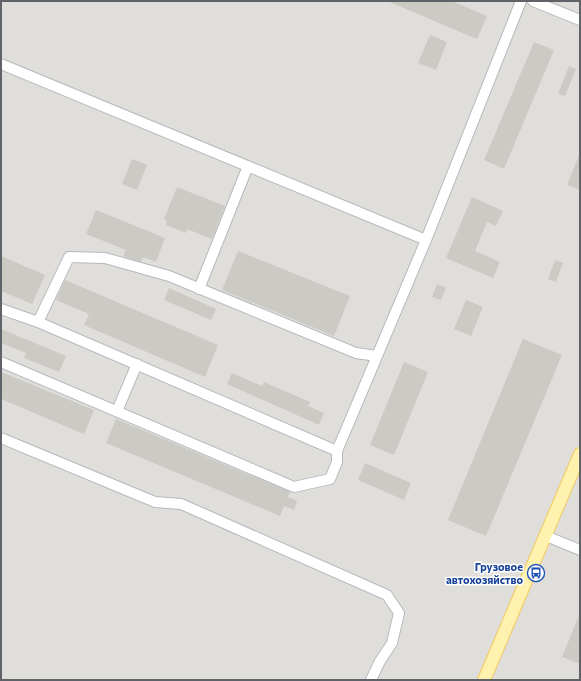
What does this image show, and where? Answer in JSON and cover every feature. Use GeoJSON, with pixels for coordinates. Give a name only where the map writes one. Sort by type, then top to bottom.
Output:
{"type":"FeatureCollection","features":[{"type":"Feature","properties":{"kind":"main road"},"geometry":{"type":"LineString","coordinates":[[484,680],[580,454]]}},
{"type":"Feature","properties":{"kind":"street"},"geometry":{"type":"LineString","coordinates":[[1,362],[294,486],[330,479],[338,462],[337,451],[426,240],[521,1]]}},
{"type":"Feature","properties":{"kind":"street"},"geometry":{"type":"LineString","coordinates":[[533,1],[580,20]]}},
{"type":"Feature","properties":{"kind":"street"},"geometry":{"type":"LineString","coordinates":[[1,64],[426,240]]}},
{"type":"Feature","properties":{"kind":"street"},"geometry":{"type":"LineString","coordinates":[[199,288],[248,166]]}},
{"type":"Feature","properties":{"kind":"street"},"geometry":{"type":"LineString","coordinates":[[38,322],[69,257],[105,258],[169,276],[356,353],[377,356]]}},
{"type":"Feature","properties":{"kind":"street"},"geometry":{"type":"LineString","coordinates":[[1,309],[38,322],[337,451]]}},
{"type":"Feature","properties":{"kind":"street"},"geometry":{"type":"LineString","coordinates":[[117,411],[137,364]]}},
{"type":"Feature","properties":{"kind":"street"},"geometry":{"type":"LineString","coordinates":[[1,438],[155,502],[181,504],[387,595],[399,613],[392,643],[380,661],[371,680]]}},
{"type":"Feature","properties":{"kind":"street"},"geometry":{"type":"LineString","coordinates":[[546,536],[580,550]]}},
{"type":"Feature","properties":{"kind":"shaded area"},"geometry":{"type":"Polygon","coordinates":[[[1,1],[580,1],[580,443],[481,680],[1,680],[1,1]]]}},
{"type":"Feature","properties":{"kind":"shaded area"},"geometry":{"type":"Polygon","coordinates":[[[580,460],[580,548],[549,535],[580,460]]]}},
{"type":"Feature","properties":{"kind":"shaded area"},"geometry":{"type":"Polygon","coordinates":[[[548,538],[580,552],[580,680],[487,680],[548,538]]]}},
{"type":"Feature","properties":{"kind":"building"},"geometry":{"type":"Polygon","coordinates":[[[387,1],[452,1],[487,16],[477,39],[387,1]]]}},
{"type":"Feature","properties":{"kind":"building"},"geometry":{"type":"Polygon","coordinates":[[[430,35],[447,42],[436,70],[418,63],[430,35]]]}},
{"type":"Feature","properties":{"kind":"building"},"geometry":{"type":"Polygon","coordinates":[[[534,42],[554,50],[504,169],[484,160],[534,42]]]}},
{"type":"Feature","properties":{"kind":"building"},"geometry":{"type":"Polygon","coordinates":[[[569,66],[576,69],[565,96],[558,94],[569,66]]]}},
{"type":"Feature","properties":{"kind":"building"},"geometry":{"type":"Polygon","coordinates":[[[580,153],[580,190],[567,185],[580,153]]]}},
{"type":"Feature","properties":{"kind":"building"},"geometry":{"type":"Polygon","coordinates":[[[132,159],[147,165],[137,190],[122,184],[132,159]]]}},
{"type":"Feature","properties":{"kind":"building"},"geometry":{"type":"Polygon","coordinates":[[[177,187],[225,206],[212,239],[187,229],[186,233],[166,225],[167,221],[164,219],[177,187]]]}},
{"type":"Feature","properties":{"kind":"building"},"geometry":{"type":"Polygon","coordinates":[[[472,197],[503,211],[496,226],[487,222],[475,251],[500,262],[493,278],[446,258],[472,197]]]}},
{"type":"Feature","properties":{"kind":"building"},"geometry":{"type":"Polygon","coordinates":[[[96,210],[165,238],[156,262],[143,257],[141,262],[123,256],[126,250],[86,234],[96,210]]]}},
{"type":"Feature","properties":{"kind":"building"},"geometry":{"type":"Polygon","coordinates":[[[238,251],[350,296],[334,336],[222,290],[238,251]]]}},
{"type":"Feature","properties":{"kind":"building"},"geometry":{"type":"Polygon","coordinates":[[[1,256],[45,275],[32,304],[1,291],[1,256]]]}},
{"type":"Feature","properties":{"kind":"building"},"geometry":{"type":"Polygon","coordinates":[[[555,260],[563,263],[556,282],[548,279],[555,260]]]}},
{"type":"Feature","properties":{"kind":"building"},"geometry":{"type":"Polygon","coordinates":[[[65,280],[218,345],[205,377],[84,325],[89,314],[56,300],[65,280]]]}},
{"type":"Feature","properties":{"kind":"building"},"geometry":{"type":"Polygon","coordinates":[[[437,284],[446,288],[441,300],[432,297],[437,284]]]}},
{"type":"Feature","properties":{"kind":"building"},"geometry":{"type":"Polygon","coordinates":[[[169,288],[216,309],[211,320],[164,300],[169,288]]]}},
{"type":"Feature","properties":{"kind":"building"},"geometry":{"type":"Polygon","coordinates":[[[466,300],[483,307],[471,336],[454,329],[466,300]]]}},
{"type":"Feature","properties":{"kind":"building"},"geometry":{"type":"Polygon","coordinates":[[[1,329],[66,356],[59,372],[24,358],[26,353],[1,343],[1,329]]]}},
{"type":"Feature","properties":{"kind":"building"},"geometry":{"type":"Polygon","coordinates":[[[523,339],[562,355],[486,536],[448,520],[523,339]]]}},
{"type":"Feature","properties":{"kind":"building"},"geometry":{"type":"Polygon","coordinates":[[[404,362],[428,372],[394,455],[370,445],[404,362]]]}},
{"type":"Feature","properties":{"kind":"building"},"geometry":{"type":"Polygon","coordinates":[[[1,372],[94,410],[84,434],[1,399],[1,372]]]}},
{"type":"Feature","properties":{"kind":"building"},"geometry":{"type":"Polygon","coordinates":[[[232,373],[262,386],[264,382],[310,402],[308,406],[324,413],[319,425],[227,384],[232,373]]]}},
{"type":"Feature","properties":{"kind":"building"},"geometry":{"type":"Polygon","coordinates":[[[116,419],[290,492],[288,497],[297,501],[294,510],[284,506],[280,516],[106,443],[116,419]]]}},
{"type":"Feature","properties":{"kind":"building"},"geometry":{"type":"Polygon","coordinates":[[[365,463],[411,483],[404,500],[358,480],[365,463]]]}},
{"type":"Feature","properties":{"kind":"building"},"geometry":{"type":"Polygon","coordinates":[[[580,613],[580,664],[562,657],[580,613]]]}},
{"type":"Feature","properties":{"kind":"place","name":"Грузовое автохозяйство"},"geometry":{"type":"Point","coordinates":[536,573]}}]}
